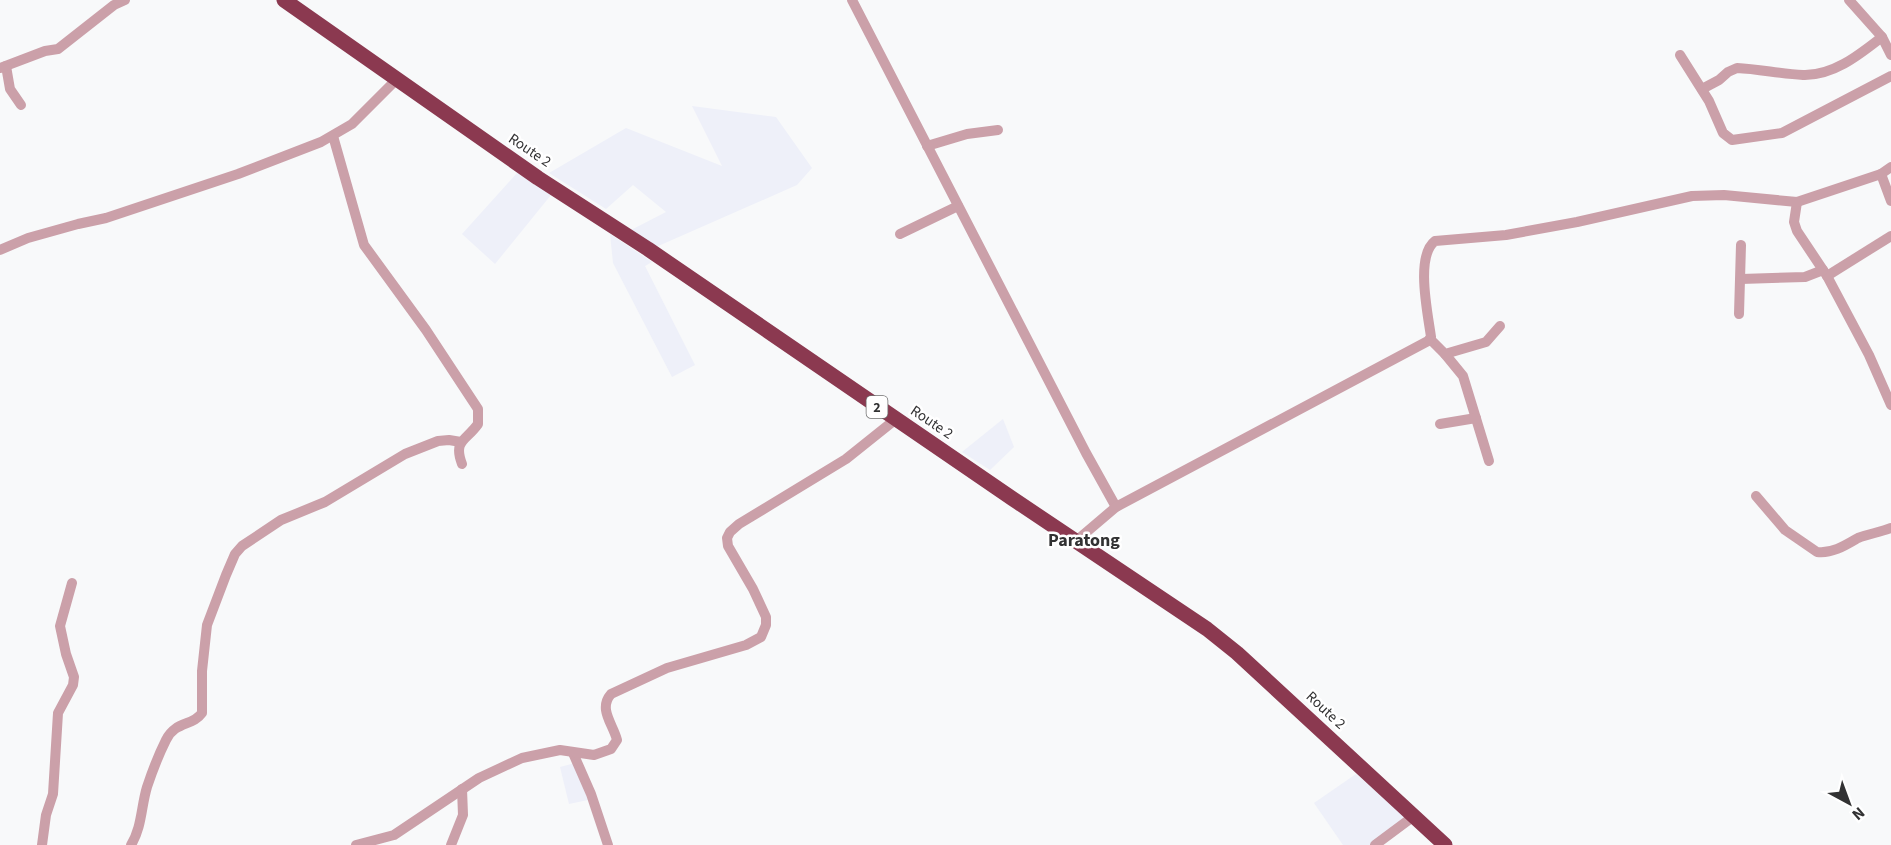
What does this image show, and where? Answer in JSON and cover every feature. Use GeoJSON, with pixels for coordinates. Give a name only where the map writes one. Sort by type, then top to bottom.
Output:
{"type":"FeatureCollection","features":[{"type":"Feature","properties":{"kind":"highway","name":"Route 2"},"geometry":{"type":"LineString","coordinates":[[284,0],[396,80],[1207,629],[1237,652],[1445,845]]}},
{"type":"Feature","properties":{"kind":"street"},"geometry":{"type":"LineString","coordinates":[[21,105],[10,88],[3,67],[64,45],[114,5],[125,0]]}},
{"type":"Feature","properties":{"kind":"street"},"geometry":{"type":"LineString","coordinates":[[852,0],[1116,507]]}},
{"type":"Feature","properties":{"kind":"street"},"geometry":{"type":"LineString","coordinates":[[1849,0],[1882,37],[1891,56]]}},
{"type":"Feature","properties":{"kind":"street"},"geometry":{"type":"LineString","coordinates":[[1702,89],[1737,68],[1803,75],[1827,71],[1843,65],[1882,37]]}},
{"type":"Feature","properties":{"kind":"street"},"geometry":{"type":"LineString","coordinates":[[1680,55],[1715,112],[1723,133],[1732,140],[1782,133],[1891,76]]}},
{"type":"Feature","properties":{"kind":"street"},"geometry":{"type":"LineString","coordinates":[[0,250],[28,238],[106,218],[238,174],[333,136],[351,124],[396,80]]}},
{"type":"Feature","properties":{"kind":"street"},"geometry":{"type":"LineString","coordinates":[[927,146],[967,134],[998,130]]}},
{"type":"Feature","properties":{"kind":"street"},"geometry":{"type":"LineString","coordinates":[[333,136],[364,245],[426,330],[478,409],[478,424],[461,442],[458,453],[462,464]]}},
{"type":"Feature","properties":{"kind":"street"},"geometry":{"type":"LineString","coordinates":[[1490,461],[1462,373],[1430,339],[1424,274],[1428,248],[1435,241],[1506,235],[1577,222],[1692,196],[1724,195],[1797,201],[1881,174],[1891,167]]}},
{"type":"Feature","properties":{"kind":"street"},"geometry":{"type":"LineString","coordinates":[[1881,174],[1891,201]]}},
{"type":"Feature","properties":{"kind":"street"},"geometry":{"type":"LineString","coordinates":[[1797,201],[1794,222],[1797,231],[1825,273],[1869,355],[1891,405]]}},
{"type":"Feature","properties":{"kind":"street"},"geometry":{"type":"LineString","coordinates":[[900,234],[958,206]]}},
{"type":"Feature","properties":{"kind":"street"},"geometry":{"type":"LineString","coordinates":[[1741,279],[1825,273],[1891,236]]}},
{"type":"Feature","properties":{"kind":"street"},"geometry":{"type":"LineString","coordinates":[[1739,314],[1741,245]]}},
{"type":"Feature","properties":{"kind":"street"},"geometry":{"type":"LineString","coordinates":[[1445,354],[1486,342],[1500,326]]}},
{"type":"Feature","properties":{"kind":"street"},"geometry":{"type":"LineString","coordinates":[[1076,541],[1116,507],[1430,339]]}},
{"type":"Feature","properties":{"kind":"street"},"geometry":{"type":"LineString","coordinates":[[1440,424],[1476,418]]}},
{"type":"Feature","properties":{"kind":"street"},"geometry":{"type":"LineString","coordinates":[[356,845],[387,838],[402,831],[489,772],[522,758],[564,750],[594,755],[606,752],[615,745],[617,740],[605,706],[614,691],[667,668],[746,645],[761,637],[766,625],[766,617],[729,546],[727,538],[730,532],[739,524],[846,459],[896,419]]}},
{"type":"Feature","properties":{"kind":"street"},"geometry":{"type":"LineString","coordinates":[[131,845],[138,834],[147,788],[166,739],[178,726],[195,720],[202,713],[202,671],[207,625],[238,550],[270,526],[292,514],[325,502],[405,454],[438,441],[461,442]]}},
{"type":"Feature","properties":{"kind":"street"},"geometry":{"type":"LineString","coordinates":[[1756,496],[1785,530],[1817,552],[1822,553],[1846,546],[1859,538],[1891,528]]}},
{"type":"Feature","properties":{"kind":"street"},"geometry":{"type":"LineString","coordinates":[[42,845],[46,815],[53,794],[58,712],[73,685],[74,677],[60,626],[72,583]]}},
{"type":"Feature","properties":{"kind":"street"},"geometry":{"type":"LineString","coordinates":[[573,753],[591,794],[608,845]]}},
{"type":"Feature","properties":{"kind":"street"},"geometry":{"type":"LineString","coordinates":[[451,845],[463,815],[462,789]]}},
{"type":"Feature","properties":{"kind":"street"},"geometry":{"type":"LineString","coordinates":[[1375,845],[1414,816]]}},
{"type":"Feature","properties":{"kind":"shaded area"},"geometry":{"type":"Polygon","coordinates":[[[692,106],[776,117],[812,168],[797,185],[656,247],[631,230],[666,212],[633,185],[606,209],[549,173],[626,128],[722,166],[692,106]]]}},
{"type":"Feature","properties":{"kind":"shaded area"},"geometry":{"type":"Polygon","coordinates":[[[517,173],[551,195],[495,264],[462,234],[517,173]]]}},
{"type":"Feature","properties":{"kind":"shaded area"},"geometry":{"type":"Polygon","coordinates":[[[610,234],[652,262],[645,266],[695,365],[672,377],[613,263],[610,234]]]}},
{"type":"Feature","properties":{"kind":"shaded area"},"geometry":{"type":"Polygon","coordinates":[[[1003,419],[1014,447],[990,470],[962,452],[1003,419]]]}},
{"type":"Feature","properties":{"kind":"shaded area"},"geometry":{"type":"Polygon","coordinates":[[[575,763],[588,800],[569,804],[560,767],[575,763]]]}},
{"type":"Feature","properties":{"kind":"shaded area"},"geometry":{"type":"Polygon","coordinates":[[[1356,774],[1408,819],[1372,845],[1343,845],[1314,803],[1356,774]]]}},
{"type":"Feature","properties":{"kind":"district","name":"Paratong"},"geometry":{"type":"Point","coordinates":[1084,540]}}]}
